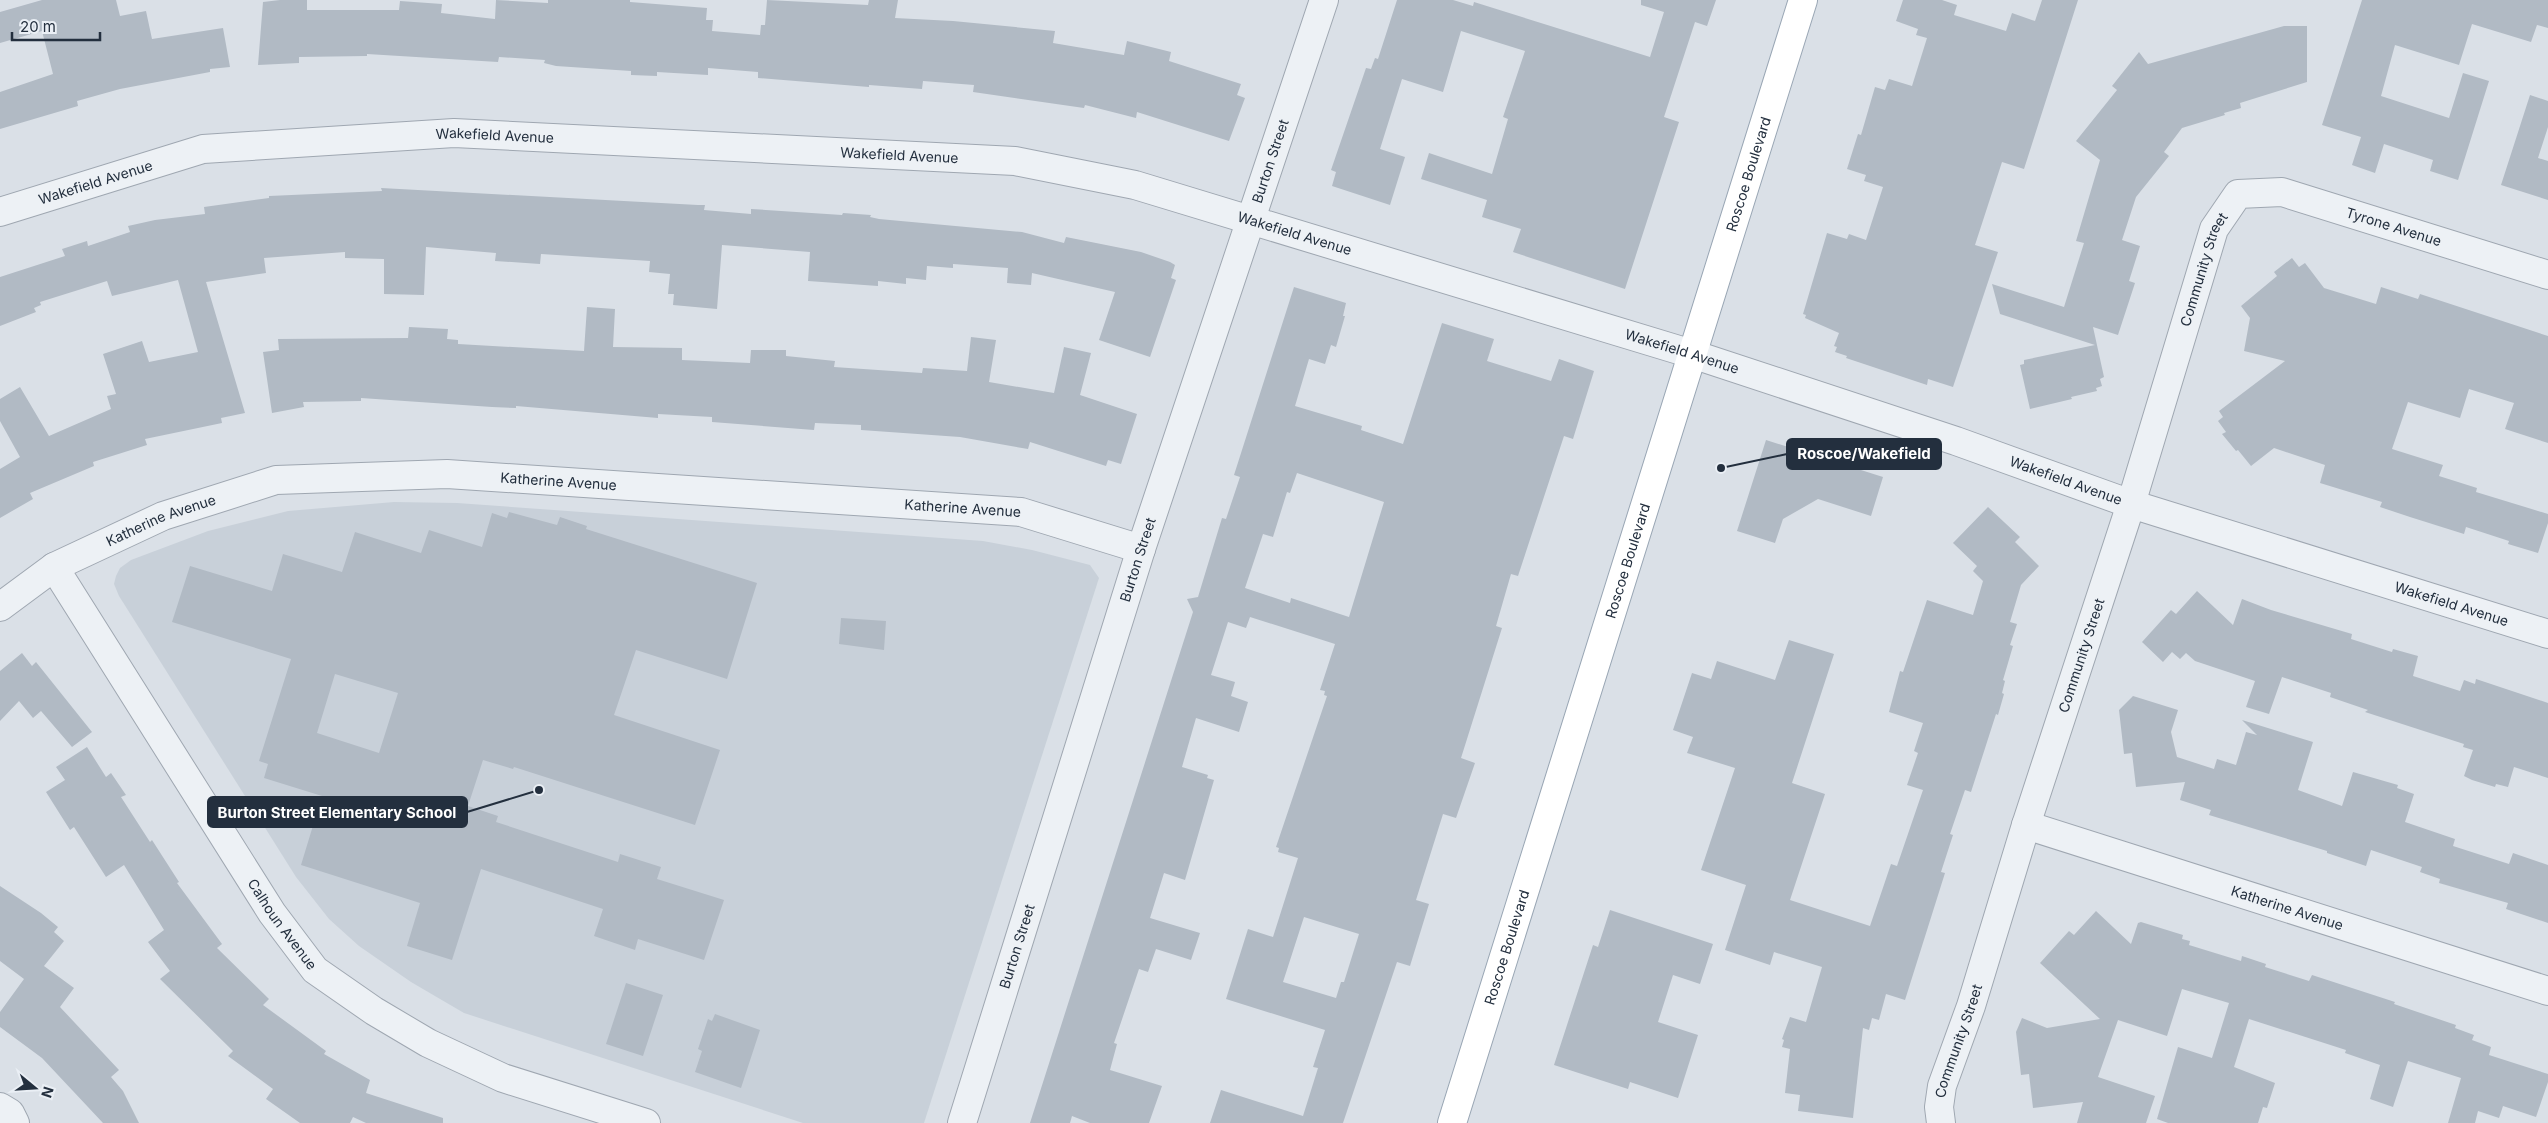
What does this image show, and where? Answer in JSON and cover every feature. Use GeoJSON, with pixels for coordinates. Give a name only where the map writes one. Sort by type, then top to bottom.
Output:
{"type":"FeatureCollection","features":[{"type":"Feature","properties":{"kind":"main road","name":"Roscoe Boulevard"},"geometry":{"type":"LineString","coordinates":[[1452,1123],[1803,0]]}},
{"type":"Feature","properties":{"kind":"street","name":"Burton Street"},"geometry":{"type":"LineString","coordinates":[[962,1123],[1141,549],[1253,219],[1324,0]]}},
{"type":"Feature","properties":{"kind":"street","name":"Wakefield Avenue"},"geometry":{"type":"LineString","coordinates":[[0,212],[204,149],[454,133],[1015,161],[1135,185],[1253,219],[1692,354],[1956,441],[2131,504],[2548,634]]}},
{"type":"Feature","properties":{"kind":"street","name":"Tyrone Avenue"},"geometry":{"type":"LineString","coordinates":[[2238,194],[2282,192],[2548,275]]}},
{"type":"Feature","properties":{"kind":"street","name":"Community Street"},"geometry":{"type":"LineString","coordinates":[[1941,1123],[1938,1107],[1942,1086],[1971,1006],[2026,825],[2131,504],[2214,229],[2238,194]]}},
{"type":"Feature","properties":{"kind":"street","name":"Katherine Avenue"},"geometry":{"type":"LineString","coordinates":[[0,607],[54,567],[164,516],[276,480],[447,474],[1021,512],[1141,549]]}},
{"type":"Feature","properties":{"kind":"street","name":"Calhoun Avenue"},"geometry":{"type":"LineString","coordinates":[[54,567],[272,913],[315,970],[374,1011],[428,1043],[503,1078],[646,1123]]}},
{"type":"Feature","properties":{"kind":"street","name":"Katherine Avenue"},"geometry":{"type":"LineString","coordinates":[[2026,825],[2548,991]]}},
{"type":"Feature","properties":{"kind":"street"},"geometry":{"type":"LineString","coordinates":[[0,1107],[10,1113],[15,1123]]}},
{"type":"Feature","properties":{"kind":"shaded area"},"geometry":{"type":"Polygon","coordinates":[[[394,502],[457,503],[983,541],[1032,550],[1090,565],[1099,578],[924,1123],[803,1123],[464,1013],[411,982],[359,946],[329,919],[296,877],[119,596],[114,584],[120,568],[131,560],[208,531],[288,511],[394,502]]]}},
{"type":"Feature","properties":{"kind":"building"},"geometry":{"type":"Polygon","coordinates":[[[42,0],[116,0],[120,16],[146,11],[152,39],[223,28],[230,67],[210,69],[210,72],[120,89],[77,101],[78,106],[0,129],[0,92],[53,74],[42,31],[0,43],[0,12],[42,0]]]}},
{"type":"Feature","properties":{"kind":"building"},"geometry":{"type":"Polygon","coordinates":[[[307,0],[307,10],[399,10],[400,1],[442,4],[441,13],[495,19],[496,0],[548,3],[548,0],[630,0],[630,2],[707,8],[706,20],[713,20],[712,31],[760,35],[761,25],[765,25],[767,0],[868,5],[869,0],[898,0],[895,18],[953,21],[1055,31],[1053,43],[1124,55],[1127,41],[1171,52],[1169,61],[1241,84],[1237,95],[1245,98],[1229,141],[1137,112],[1136,118],[1085,105],[1084,108],[973,92],[974,85],[923,81],[922,89],[869,85],[869,87],[758,78],[758,72],[708,68],[708,75],[657,72],[657,76],[631,75],[631,71],[556,66],[544,63],[545,60],[499,57],[498,62],[367,54],[367,56],[299,57],[299,63],[258,65],[263,2],[307,0]]]}},
{"type":"Feature","properties":{"kind":"building"},"geometry":{"type":"Polygon","coordinates":[[[1397,0],[1453,0],[1473,6],[1474,2],[1650,57],[1664,12],[1641,5],[1641,0],[1716,0],[1707,26],[1695,22],[1664,117],[1679,122],[1625,289],[1513,252],[1521,229],[1482,217],[1487,200],[1421,179],[1429,153],[1492,174],[1508,119],[1503,117],[1525,51],[1461,31],[1443,92],[1402,79],[1380,149],[1405,157],[1390,205],[1332,186],[1336,172],[1331,170],[1366,68],[1371,69],[1375,58],[1378,59],[1397,0]]]}},
{"type":"Feature","properties":{"kind":"building"},"geometry":{"type":"Polygon","coordinates":[[[1903,0],[1942,0],[1957,5],[1954,15],[2006,31],[2012,13],[2035,21],[2042,0],[2078,0],[2024,169],[2002,162],[1975,245],[1998,252],[1953,387],[1928,379],[1927,385],[1846,358],[1847,356],[1835,352],[1837,347],[1834,346],[1839,333],[1805,318],[1806,315],[1803,314],[1827,233],[1847,239],[1849,234],[1866,240],[1883,187],[1864,181],[1866,175],[1847,169],[1858,134],[1861,135],[1875,87],[1885,90],[1889,79],[1912,86],[1927,38],[1916,35],[1918,29],[1896,21],[1903,0]]]}},
{"type":"Feature","properties":{"kind":"building"},"geometry":{"type":"Polygon","coordinates":[[[2362,0],[2548,0],[2548,28],[2537,25],[2531,42],[2472,24],[2459,65],[2395,45],[2381,96],[2449,118],[2463,73],[2489,81],[2458,180],[2430,171],[2433,160],[2384,144],[2375,173],[2352,165],[2361,137],[2322,125],[2362,0]]]}},
{"type":"Feature","properties":{"kind":"building"},"geometry":{"type":"Polygon","coordinates":[[[2284,26],[2307,26],[2307,82],[2240,103],[2241,108],[2224,113],[2225,115],[2182,128],[2164,152],[2169,156],[2136,197],[2122,240],[2140,246],[2129,281],[2135,283],[2118,335],[2093,327],[2104,377],[2100,379],[2102,386],[2096,388],[2097,391],[2071,397],[2072,399],[2030,409],[2020,365],[2024,364],[2024,360],[2095,345],[2000,314],[1992,284],[2064,307],[2084,243],[2076,241],[2100,160],[2076,141],[2117,90],[2112,86],[2139,52],[2148,64],[2284,26]]]}},
{"type":"Feature","properties":{"kind":"building"},"geometry":{"type":"Polygon","coordinates":[[[2530,95],[2548,101],[2548,127],[2538,158],[2548,161],[2548,200],[2501,185],[2530,95]]]}},
{"type":"Feature","properties":{"kind":"building"},"geometry":{"type":"Polygon","coordinates":[[[381,188],[705,205],[704,210],[751,214],[751,209],[871,215],[870,217],[879,219],[1022,232],[1064,243],[1066,237],[1141,252],[1170,262],[1175,265],[1171,278],[1176,280],[1150,357],[1099,340],[1115,292],[1032,273],[1031,285],[1007,283],[1008,268],[953,264],[953,268],[927,266],[926,280],[906,278],[906,284],[878,281],[878,286],[808,281],[810,252],[722,245],[717,309],[673,305],[674,294],[668,294],[670,274],[649,272],[650,261],[541,254],[540,264],[495,261],[496,253],[426,247],[424,295],[384,294],[384,259],[345,258],[345,252],[264,258],[266,273],[206,282],[245,413],[221,418],[222,423],[145,439],[147,445],[93,462],[94,466],[30,493],[33,499],[0,518],[0,469],[20,457],[0,421],[0,399],[20,387],[49,436],[111,409],[107,396],[116,394],[103,354],[142,341],[149,362],[198,352],[178,280],[112,296],[107,281],[40,302],[41,305],[34,308],[36,312],[0,326],[0,277],[65,256],[62,249],[87,241],[88,246],[130,232],[128,226],[155,220],[205,214],[204,207],[269,198],[269,196],[382,191],[381,188]]]}},
{"type":"Feature","properties":{"kind":"building"},"geometry":{"type":"Polygon","coordinates":[[[2292,258],[2299,267],[2305,263],[2324,288],[2376,304],[2381,287],[2418,299],[2420,294],[2548,336],[2548,443],[2505,429],[2514,403],[2469,389],[2460,418],[2408,402],[2392,449],[2443,465],[2439,476],[2477,488],[2476,492],[2548,514],[2548,523],[2538,553],[2508,544],[2509,541],[2466,527],[2464,534],[2410,517],[2380,507],[2382,502],[2320,483],[2325,465],[2274,448],[2251,466],[2238,450],[2236,451],[2222,434],[2226,432],[2218,421],[2223,417],[2219,411],[2285,361],[2244,351],[2250,318],[2241,306],[2277,276],[2274,272],[2292,258]]]}},
{"type":"Feature","properties":{"kind":"building"},"geometry":{"type":"Polygon","coordinates":[[[1294,287],[1346,303],[1343,316],[1345,316],[1336,347],[1331,345],[1325,364],[1309,359],[1295,406],[1362,426],[1361,430],[1403,444],[1442,323],[1494,339],[1487,361],[1551,381],[1559,359],[1594,371],[1573,439],[1564,436],[1518,576],[1511,574],[1496,626],[1502,628],[1461,758],[1475,763],[1456,818],[1443,814],[1416,900],[1429,904],[1410,966],[1397,962],[1343,1123],[1210,1123],[1221,1090],[1303,1116],[1318,1068],[1313,1067],[1325,1030],[1226,999],[1248,929],[1273,937],[1298,858],[1278,852],[1279,848],[1276,847],[1327,696],[1324,695],[1325,691],[1320,690],[1335,644],[1250,617],[1246,628],[1228,622],[1211,675],[1235,682],[1231,696],[1248,702],[1239,732],[1196,718],[1182,767],[1208,775],[1207,778],[1214,780],[1185,880],[1164,873],[1150,918],[1200,933],[1191,960],[1156,949],[1148,972],[1139,969],[1114,1043],[1117,1044],[1110,1070],[1162,1086],[1149,1123],[1090,1123],[1072,1116],[1070,1123],[1030,1123],[1193,612],[1187,599],[1198,597],[1222,518],[1226,519],[1240,477],[1234,475],[1294,287]],[[1297,473],[1290,493],[1287,492],[1273,537],[1263,534],[1245,588],[1290,603],[1291,598],[1349,617],[1384,502],[1297,473]],[[1304,917],[1283,982],[1336,998],[1341,982],[1344,982],[1359,934],[1304,917]]]}},
{"type":"Feature","properties":{"kind":"building"},"geometry":{"type":"Polygon","coordinates":[[[587,307],[615,309],[613,347],[682,348],[682,360],[750,363],[751,350],[786,350],[786,356],[835,361],[834,367],[922,373],[923,368],[967,371],[971,337],[996,340],[989,382],[1054,393],[1064,347],[1091,353],[1080,395],[1137,414],[1121,464],[1108,460],[1106,466],[1030,442],[1028,449],[960,437],[861,430],[861,425],[815,423],[814,430],[712,422],[712,417],[658,414],[658,418],[516,406],[516,408],[492,407],[361,398],[361,401],[303,402],[304,407],[272,413],[263,352],[279,350],[278,339],[408,338],[409,327],[448,329],[447,339],[458,340],[458,344],[584,351],[587,307]]]}},
{"type":"Feature","properties":{"kind":"building"},"geometry":{"type":"Polygon","coordinates":[[[1766,440],[1883,477],[1871,516],[1818,499],[1783,519],[1775,543],[1737,531],[1766,440]]]}},
{"type":"Feature","properties":{"kind":"building"},"geometry":{"type":"Polygon","coordinates":[[[1988,507],[2020,537],[2015,542],[2039,566],[2021,585],[2010,622],[2017,624],[2010,645],[2013,646],[2003,680],[2005,681],[2002,693],[2004,694],[1998,715],[1996,714],[1971,792],[1965,790],[1950,834],[1953,835],[1941,872],[1945,873],[1905,1000],[1886,994],[1879,1020],[1872,1018],[1869,1030],[1863,1028],[1853,1118],[1798,1111],[1800,1095],[1785,1093],[1790,1049],[1782,1047],[1784,1040],[1782,1039],[1790,1017],[1806,1022],[1822,967],[1774,952],[1770,965],[1725,950],[1746,885],[1701,870],[1735,768],[1687,753],[1693,737],[1673,730],[1692,673],[1711,679],[1717,661],[1775,680],[1789,640],[1834,654],[1792,783],[1825,794],[1790,900],[1870,926],[1891,864],[1897,866],[1923,790],[1907,785],[1918,753],[1914,751],[1923,723],[1889,712],[1900,671],[1903,672],[1927,600],[1973,615],[1983,581],[1973,571],[1977,566],[1953,543],[1988,507]]]}},
{"type":"Feature","properties":{"kind":"building"},"geometry":{"type":"Polygon","coordinates":[[[509,512],[557,525],[560,517],[587,526],[586,529],[757,583],[727,679],[636,650],[614,715],[720,750],[695,825],[514,767],[513,769],[483,760],[468,806],[498,816],[496,822],[618,862],[620,854],[661,867],[657,879],[724,900],[704,960],[638,939],[635,950],[594,936],[603,909],[481,869],[452,960],[407,946],[420,903],[301,865],[322,796],[264,778],[268,764],[259,761],[291,659],[172,622],[190,566],[272,591],[283,554],[342,572],[355,532],[421,553],[429,530],[482,547],[492,513],[507,518],[509,512]],[[335,674],[317,733],[379,753],[398,693],[335,674]]]}},
{"type":"Feature","properties":{"kind":"building"},"geometry":{"type":"Polygon","coordinates":[[[2197,591],[2233,625],[2242,599],[2271,610],[2352,634],[2351,639],[2392,652],[2393,649],[2418,656],[2413,676],[2460,691],[2464,680],[2475,684],[2476,679],[2548,703],[2548,778],[2514,767],[2508,787],[2496,784],[2495,787],[2472,780],[2464,776],[2473,750],[2463,747],[2464,744],[2365,712],[2368,710],[2330,697],[2331,693],[2282,677],[2269,714],[2246,707],[2255,681],[2195,661],[2186,653],[2180,659],[2172,652],[2163,662],[2142,642],[2171,610],[2176,614],[2197,591]]]}},
{"type":"Feature","properties":{"kind":"building"},"geometry":{"type":"Polygon","coordinates":[[[841,618],[886,621],[884,650],[839,644],[841,618]]]}},
{"type":"Feature","properties":{"kind":"building"},"geometry":{"type":"Polygon","coordinates":[[[22,653],[32,666],[36,662],[92,732],[72,747],[41,711],[33,718],[19,701],[0,721],[0,671],[22,653]]]}},
{"type":"Feature","properties":{"kind":"building"},"geometry":{"type":"Polygon","coordinates":[[[2133,696],[2178,710],[2171,732],[2177,757],[2214,769],[2217,759],[2236,765],[2246,732],[2257,735],[2242,720],[2313,742],[2298,790],[2342,806],[2353,772],[2398,785],[2397,788],[2414,794],[2405,822],[2455,839],[2453,846],[2509,864],[2513,853],[2548,865],[2548,923],[2506,909],[2508,903],[2439,883],[2440,879],[2420,872],[2422,867],[2371,850],[2366,866],[2327,853],[2327,851],[2209,815],[2211,810],[2180,800],[2185,782],[2136,787],[2132,753],[2124,754],[2119,710],[2133,696]]]}},
{"type":"Feature","properties":{"kind":"building"},"geometry":{"type":"Polygon","coordinates":[[[87,747],[106,777],[111,773],[126,795],[121,797],[150,842],[152,840],[179,882],[177,883],[222,944],[217,948],[269,999],[263,1005],[326,1051],[324,1054],[370,1080],[366,1093],[443,1118],[443,1123],[366,1123],[353,1117],[350,1123],[300,1123],[266,1099],[273,1089],[228,1056],[233,1051],[160,979],[170,971],[148,942],[164,930],[124,865],[106,877],[74,827],[70,830],[46,792],[65,780],[56,767],[87,747]]]}},
{"type":"Feature","properties":{"kind":"building"},"geometry":{"type":"Polygon","coordinates":[[[0,886],[41,913],[58,927],[54,932],[64,941],[44,966],[74,988],[60,1007],[119,1070],[111,1077],[123,1091],[139,1123],[103,1123],[42,1058],[0,1027],[0,1012],[24,979],[0,961],[0,886]]]}},
{"type":"Feature","properties":{"kind":"building"},"geometry":{"type":"Polygon","coordinates":[[[1610,910],[1713,944],[1700,984],[1673,975],[1658,1022],[1698,1035],[1678,1098],[1630,1082],[1628,1089],[1554,1065],[1593,945],[1598,947],[1610,910]]]}},
{"type":"Feature","properties":{"kind":"building"},"geometry":{"type":"Polygon","coordinates":[[[2096,911],[2131,944],[2138,923],[2141,922],[2183,935],[2182,939],[2190,941],[2189,945],[2241,961],[2242,956],[2266,964],[2265,967],[2309,981],[2312,975],[2395,1002],[2394,1004],[2456,1025],[2455,1028],[2474,1035],[2472,1040],[2491,1047],[2489,1055],[2548,1074],[2548,1082],[2536,1117],[2503,1106],[2499,1118],[2478,1111],[2475,1123],[2448,1123],[2461,1078],[2408,1061],[2393,1107],[2370,1099],[2380,1065],[2345,1053],[2346,1050],[2249,1019],[2234,1067],[2275,1083],[2267,1108],[2263,1107],[2258,1123],[2168,1123],[2157,1119],[2178,1047],[2212,1058],[2229,1003],[2182,989],[2167,1036],[2118,1020],[2098,1077],[2155,1096],[2146,1123],[2077,1123],[2083,1102],[2033,1108],[2029,1074],[2021,1075],[2016,1032],[2022,1018],[2047,1028],[2100,1019],[2040,963],[2069,931],[2074,935],[2096,911]]]}},
{"type":"Feature","properties":{"kind":"building"},"geometry":{"type":"Polygon","coordinates":[[[626,983],[663,995],[643,1056],[606,1044],[626,983]]]}},
{"type":"Feature","properties":{"kind":"building"},"geometry":{"type":"Polygon","coordinates":[[[715,1014],[760,1030],[741,1088],[695,1072],[702,1051],[698,1049],[708,1019],[712,1021],[715,1014]]]}},
{"type":"Feature","properties":{"kind":"place","name":"Roscoe/Wakefield"},"geometry":{"type":"Point","coordinates":[1721,468]}},
{"type":"Feature","properties":{"kind":"place","name":"Burton Street Elementary School"},"geometry":{"type":"Point","coordinates":[539,790]}}]}
